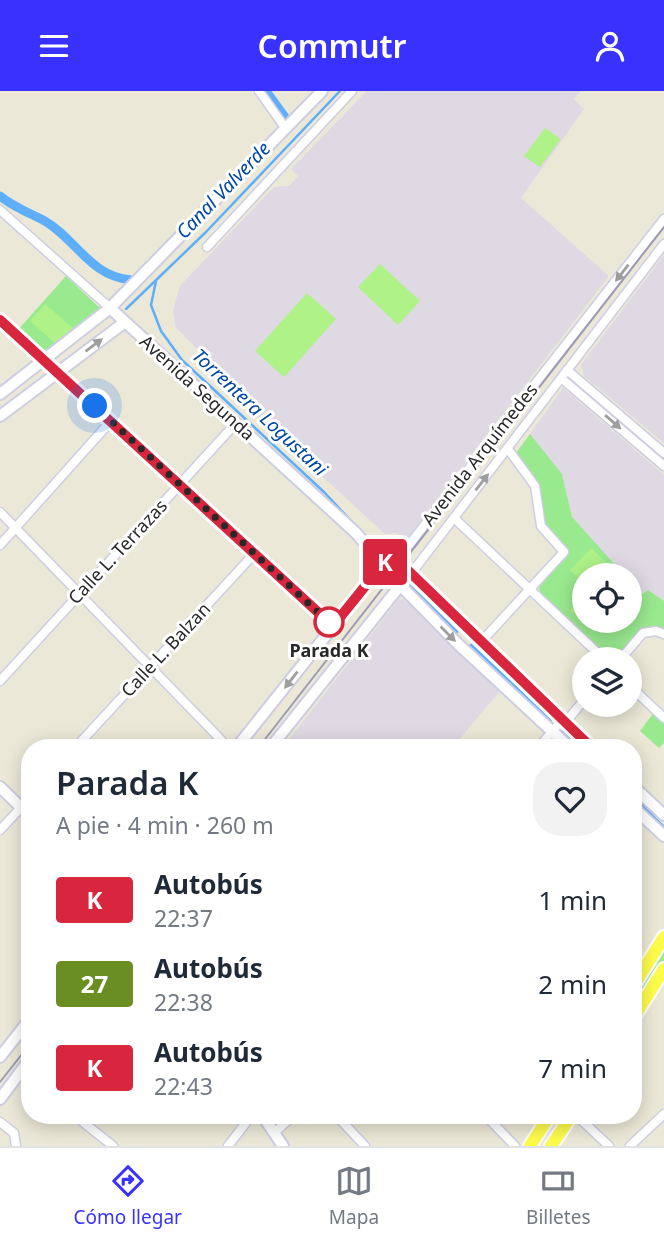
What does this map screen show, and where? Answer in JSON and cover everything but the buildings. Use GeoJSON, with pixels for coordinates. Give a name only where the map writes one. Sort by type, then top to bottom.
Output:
{"type":"FeatureCollection","features":[{"type":"Feature","properties":{"kind":"main road"},"geometry":{"type":"LineString","coordinates":[[0,394],[110,308],[322,91]]}},
{"type":"Feature","properties":{"kind":"main road","name":"Avenida Segunda"},"geometry":{"type":"LineString","coordinates":[[110,308],[356,533],[400,585],[560,739]]}},
{"type":"Feature","properties":{"kind":"main road"},"geometry":{"type":"LineString","coordinates":[[0,416],[125,322]]}},
{"type":"Feature","properties":{"kind":"main road"},"geometry":{"type":"LineString","coordinates":[[391,554],[480,643],[583,739]]}},
{"type":"Feature","properties":{"kind":"main road","name":"Avenida Arquímedes"},"geometry":{"type":"LineString","coordinates":[[243,739],[391,554]]}},
{"type":"Feature","properties":{"kind":"main road","name":"Avenida Arquímedes"},"geometry":{"type":"LineString","coordinates":[[277,739],[410,575]]}},
{"type":"Feature","properties":{"kind":"main road"},"geometry":{"type":"LineString","coordinates":[[0,787],[21,807]]}},
{"type":"Feature","properties":{"kind":"main road"},"geometry":{"type":"LineString","coordinates":[[642,794],[664,815]]}},
{"type":"Feature","properties":{"kind":"main road"},"geometry":{"type":"LineString","coordinates":[[642,815],[664,836]]}},
{"type":"Feature","properties":{"kind":"main road"},"geometry":{"type":"LineString","coordinates":[[642,972],[664,937]]}},
{"type":"Feature","properties":{"kind":"main road"},"geometry":{"type":"LineString","coordinates":[[642,1004],[664,969]]}},
{"type":"Feature","properties":{"kind":"main road"},"geometry":{"type":"LineString","coordinates":[[0,1057],[21,1030]]}},
{"type":"Feature","properties":{"kind":"main road"},"geometry":{"type":"LineString","coordinates":[[0,1099],[21,1079]]}},
{"type":"Feature","properties":{"kind":"main road"},"geometry":{"type":"LineString","coordinates":[[268,1124],[283,1146]]}},
{"type":"Feature","properties":{"kind":"main road"},"geometry":{"type":"LineString","coordinates":[[530,1146],[544,1124]]}},
{"type":"Feature","properties":{"kind":"main road"},"geometry":{"type":"LineString","coordinates":[[551,1146],[567,1124]]}},
{"type":"Feature","properties":{"kind":"street"},"geometry":{"type":"LineString","coordinates":[[259,91],[286,129]]}},
{"type":"Feature","properties":{"kind":"street"},"geometry":{"type":"LineString","coordinates":[[207,247],[352,91]]}},
{"type":"Feature","properties":{"kind":"street","name":"Avenida Segunda"},"geometry":{"type":"LineString","coordinates":[[0,210],[110,308]]}},
{"type":"Feature","properties":{"kind":"street","name":"Avenida Arquímedes"},"geometry":{"type":"LineString","coordinates":[[391,554],[405,551],[664,219]]}},
{"type":"Feature","properties":{"kind":"street","name":"Avenida Arquímedes"},"geometry":{"type":"LineString","coordinates":[[410,575],[664,244]]}},
{"type":"Feature","properties":{"kind":"street"},"geometry":{"type":"LineString","coordinates":[[0,320],[333,626]]}},
{"type":"Feature","properties":{"kind":"street"},"geometry":{"type":"LineString","coordinates":[[564,374],[664,453]]}},
{"type":"Feature","properties":{"kind":"street"},"geometry":{"type":"LineString","coordinates":[[564,374],[664,466]]}},
{"type":"Feature","properties":{"kind":"street"},"geometry":{"type":"LineString","coordinates":[[0,545],[111,421]]}},
{"type":"Feature","properties":{"kind":"street","name":"Calle L. Terrazas"},"geometry":{"type":"LineString","coordinates":[[0,681],[236,423]]}},
{"type":"Feature","properties":{"kind":"street"},"geometry":{"type":"LineString","coordinates":[[480,643],[564,552],[541,526],[535,486],[508,449]]}},
{"type":"Feature","properties":{"kind":"street"},"geometry":{"type":"LineString","coordinates":[[0,512],[220,739]]}},
{"type":"Feature","properties":{"kind":"street"},"geometry":{"type":"LineString","coordinates":[[454,518],[591,647]]}},
{"type":"Feature","properties":{"kind":"street","name":"Calle L. Balzan"},"geometry":{"type":"LineString","coordinates":[[83,739],[255,553]]}},
{"type":"Feature","properties":{"kind":"street"},"geometry":{"type":"LineString","coordinates":[[631,647],[643,633],[650,631],[664,634]]}},
{"type":"Feature","properties":{"kind":"street"},"geometry":{"type":"LineString","coordinates":[[642,697],[664,718]]}},
{"type":"Feature","properties":{"kind":"street"},"geometry":{"type":"LineString","coordinates":[[546,739],[572,713]]}},
{"type":"Feature","properties":{"kind":"street"},"geometry":{"type":"LineString","coordinates":[[0,830],[21,807]]}},
{"type":"Feature","properties":{"kind":"street"},"geometry":{"type":"LineString","coordinates":[[630,1146],[664,1114]]}},
{"type":"Feature","properties":{"kind":"street"},"geometry":{"type":"LineString","coordinates":[[0,1122],[14,1133],[16,1146]]}},
{"type":"Feature","properties":{"kind":"street"},"geometry":{"type":"LineString","coordinates":[[85,1124],[113,1146]]}},
{"type":"Feature","properties":{"kind":"street"},"geometry":{"type":"LineString","coordinates":[[228,1146],[245,1124]]}},
{"type":"Feature","properties":{"kind":"street"},"geometry":{"type":"LineString","coordinates":[[274,1133],[284,1124]]}},
{"type":"Feature","properties":{"kind":"street"},"geometry":{"type":"LineString","coordinates":[[344,1124],[365,1146]]}},
{"type":"Feature","properties":{"kind":"street"},"geometry":{"type":"LineString","coordinates":[[494,1124],[515,1146]]}},
{"type":"Feature","properties":{"kind":"street"},"geometry":{"type":"LineString","coordinates":[[584,1124],[610,1146]]}},
{"type":"Feature","properties":{"kind":"shaded area"},"geometry":{"type":"Polygon","coordinates":[[[367,91],[581,91],[574,99],[584,109],[521,198],[609,276],[406,540],[396,533],[385,534],[215,378],[219,373],[175,326],[173,310],[180,286],[274,187],[289,186],[298,176],[291,169],[367,91]]]}},
{"type":"Feature","properties":{"kind":"shaded area"},"geometry":{"type":"Polygon","coordinates":[[[664,255],[664,443],[584,376],[581,365],[664,255]]]}},
{"type":"Feature","properties":{"kind":"shaded area"},"geometry":{"type":"Polygon","coordinates":[[[563,388],[664,475],[664,601],[648,590],[644,594],[642,592],[642,563],[612,563],[572,517],[562,474],[530,434],[563,388]]]}},
{"type":"Feature","properties":{"kind":"shaded area"},"geometry":{"type":"Polygon","coordinates":[[[399,599],[403,599],[500,691],[460,739],[289,739],[399,599]]]}},
{"type":"Feature","properties":{"kind":"green space"},"geometry":{"type":"Polygon","coordinates":[[[545,128],[561,139],[540,167],[524,156],[545,128]]]}},
{"type":"Feature","properties":{"kind":"green space"},"geometry":{"type":"Polygon","coordinates":[[[380,264],[420,301],[398,325],[358,287],[380,264]]]}},
{"type":"Feature","properties":{"kind":"green space"},"geometry":{"type":"Polygon","coordinates":[[[66,276],[102,310],[49,352],[41,352],[17,331],[66,276]]]}},
{"type":"Feature","properties":{"kind":"green space"},"geometry":{"type":"Polygon","coordinates":[[[307,293],[336,319],[284,377],[255,351],[307,293]]]}},
{"type":"Feature","properties":{"kind":"green space"},"geometry":{"type":"Polygon","coordinates":[[[45,304],[73,328],[58,346],[30,321],[45,304]]]}},
{"type":"Feature","properties":{"kind":"green space"},"geometry":{"type":"Polygon","coordinates":[[[530,434],[562,474],[572,517],[613,563],[572,563],[572,622],[540,592],[539,587],[569,552],[544,525],[536,481],[516,453],[530,434]]]}},
{"type":"Feature","properties":{"kind":"green space"},"geometry":{"type":"Polygon","coordinates":[[[591,548],[607,563],[577,563],[591,548]]]}},
{"type":"Feature","properties":{"kind":"green space"},"geometry":{"type":"Polygon","coordinates":[[[648,590],[664,601],[664,630],[649,628],[642,631],[642,593],[648,590]]]}},
{"type":"Feature","properties":{"kind":"green space"},"geometry":{"type":"Polygon","coordinates":[[[583,633],[639,633],[625,647],[598,647],[583,633]]]}},
{"type":"Feature","properties":{"kind":"green space"},"geometry":{"type":"Polygon","coordinates":[[[654,712],[664,723],[664,743],[659,748],[640,731],[654,712]]]}},
{"type":"Feature","properties":{"kind":"green space"},"geometry":{"type":"Polygon","coordinates":[[[664,946],[664,960],[642,995],[642,980],[664,946]]]}},
{"type":"Feature","properties":{"kind":"waterway"},"geometry":{"type":"LineString","coordinates":[[266,91],[287,120]]}},
{"type":"Feature","properties":{"kind":"waterway","name":"Canal Valverde"},"geometry":{"type":"LineString","coordinates":[[126,309],[206,232],[340,91]]}},
{"type":"Feature","properties":{"kind":"waterway"},"geometry":{"type":"LineString","coordinates":[[0,196],[55,228],[93,264],[117,277],[131,280]]}},
{"type":"Feature","properties":{"kind":"waterway","name":"Torrentera Logustani"},"geometry":{"type":"LineString","coordinates":[[156,281],[151,305],[161,331],[182,360],[324,492],[378,550]]}},
{"type":"Feature","properties":{"kind":"waterway","name":"Torrentera Logustani"},"geometry":{"type":"LineString","coordinates":[[409,585],[457,632]]}},
{"type":"Feature","properties":{"kind":"waterway","name":"Torrentera Logustani"},"geometry":{"type":"LineString","coordinates":[[471,645],[551,720]]}},
{"type":"Feature","properties":{"kind":"waterway","name":"Torrentera Logustani"},"geometry":{"type":"LineString","coordinates":[[563,731],[572,739]]}},
{"type":"Feature","properties":{"kind":"waterway","name":"Torrentera Logustani"},"geometry":{"type":"LineString","coordinates":[[642,806],[664,827]]}},
{"type":"Feature","properties":{"kind":"tram line"},"geometry":{"type":"LineString","coordinates":[[265,739],[664,227]]}},
{"type":"Feature","properties":{"kind":"tram line"},"geometry":{"type":"LineString","coordinates":[[0,1082],[21,1055]]}},
{"type":"Feature","properties":{"kind":"bus line","name":"K"},"geometry":{"type":"LineString","coordinates":[[0,320],[333,626],[391,554],[583,739]]}},
{"type":"Feature","properties":{"kind":"place","name":"Parada K"},"geometry":{"type":"Point","coordinates":[329,622]}},
{"type":"Feature","properties":{"kind":"route"},"geometry":{"type":"LineString","coordinates":[[95,406],[333,626],[329,622]]}}]}
